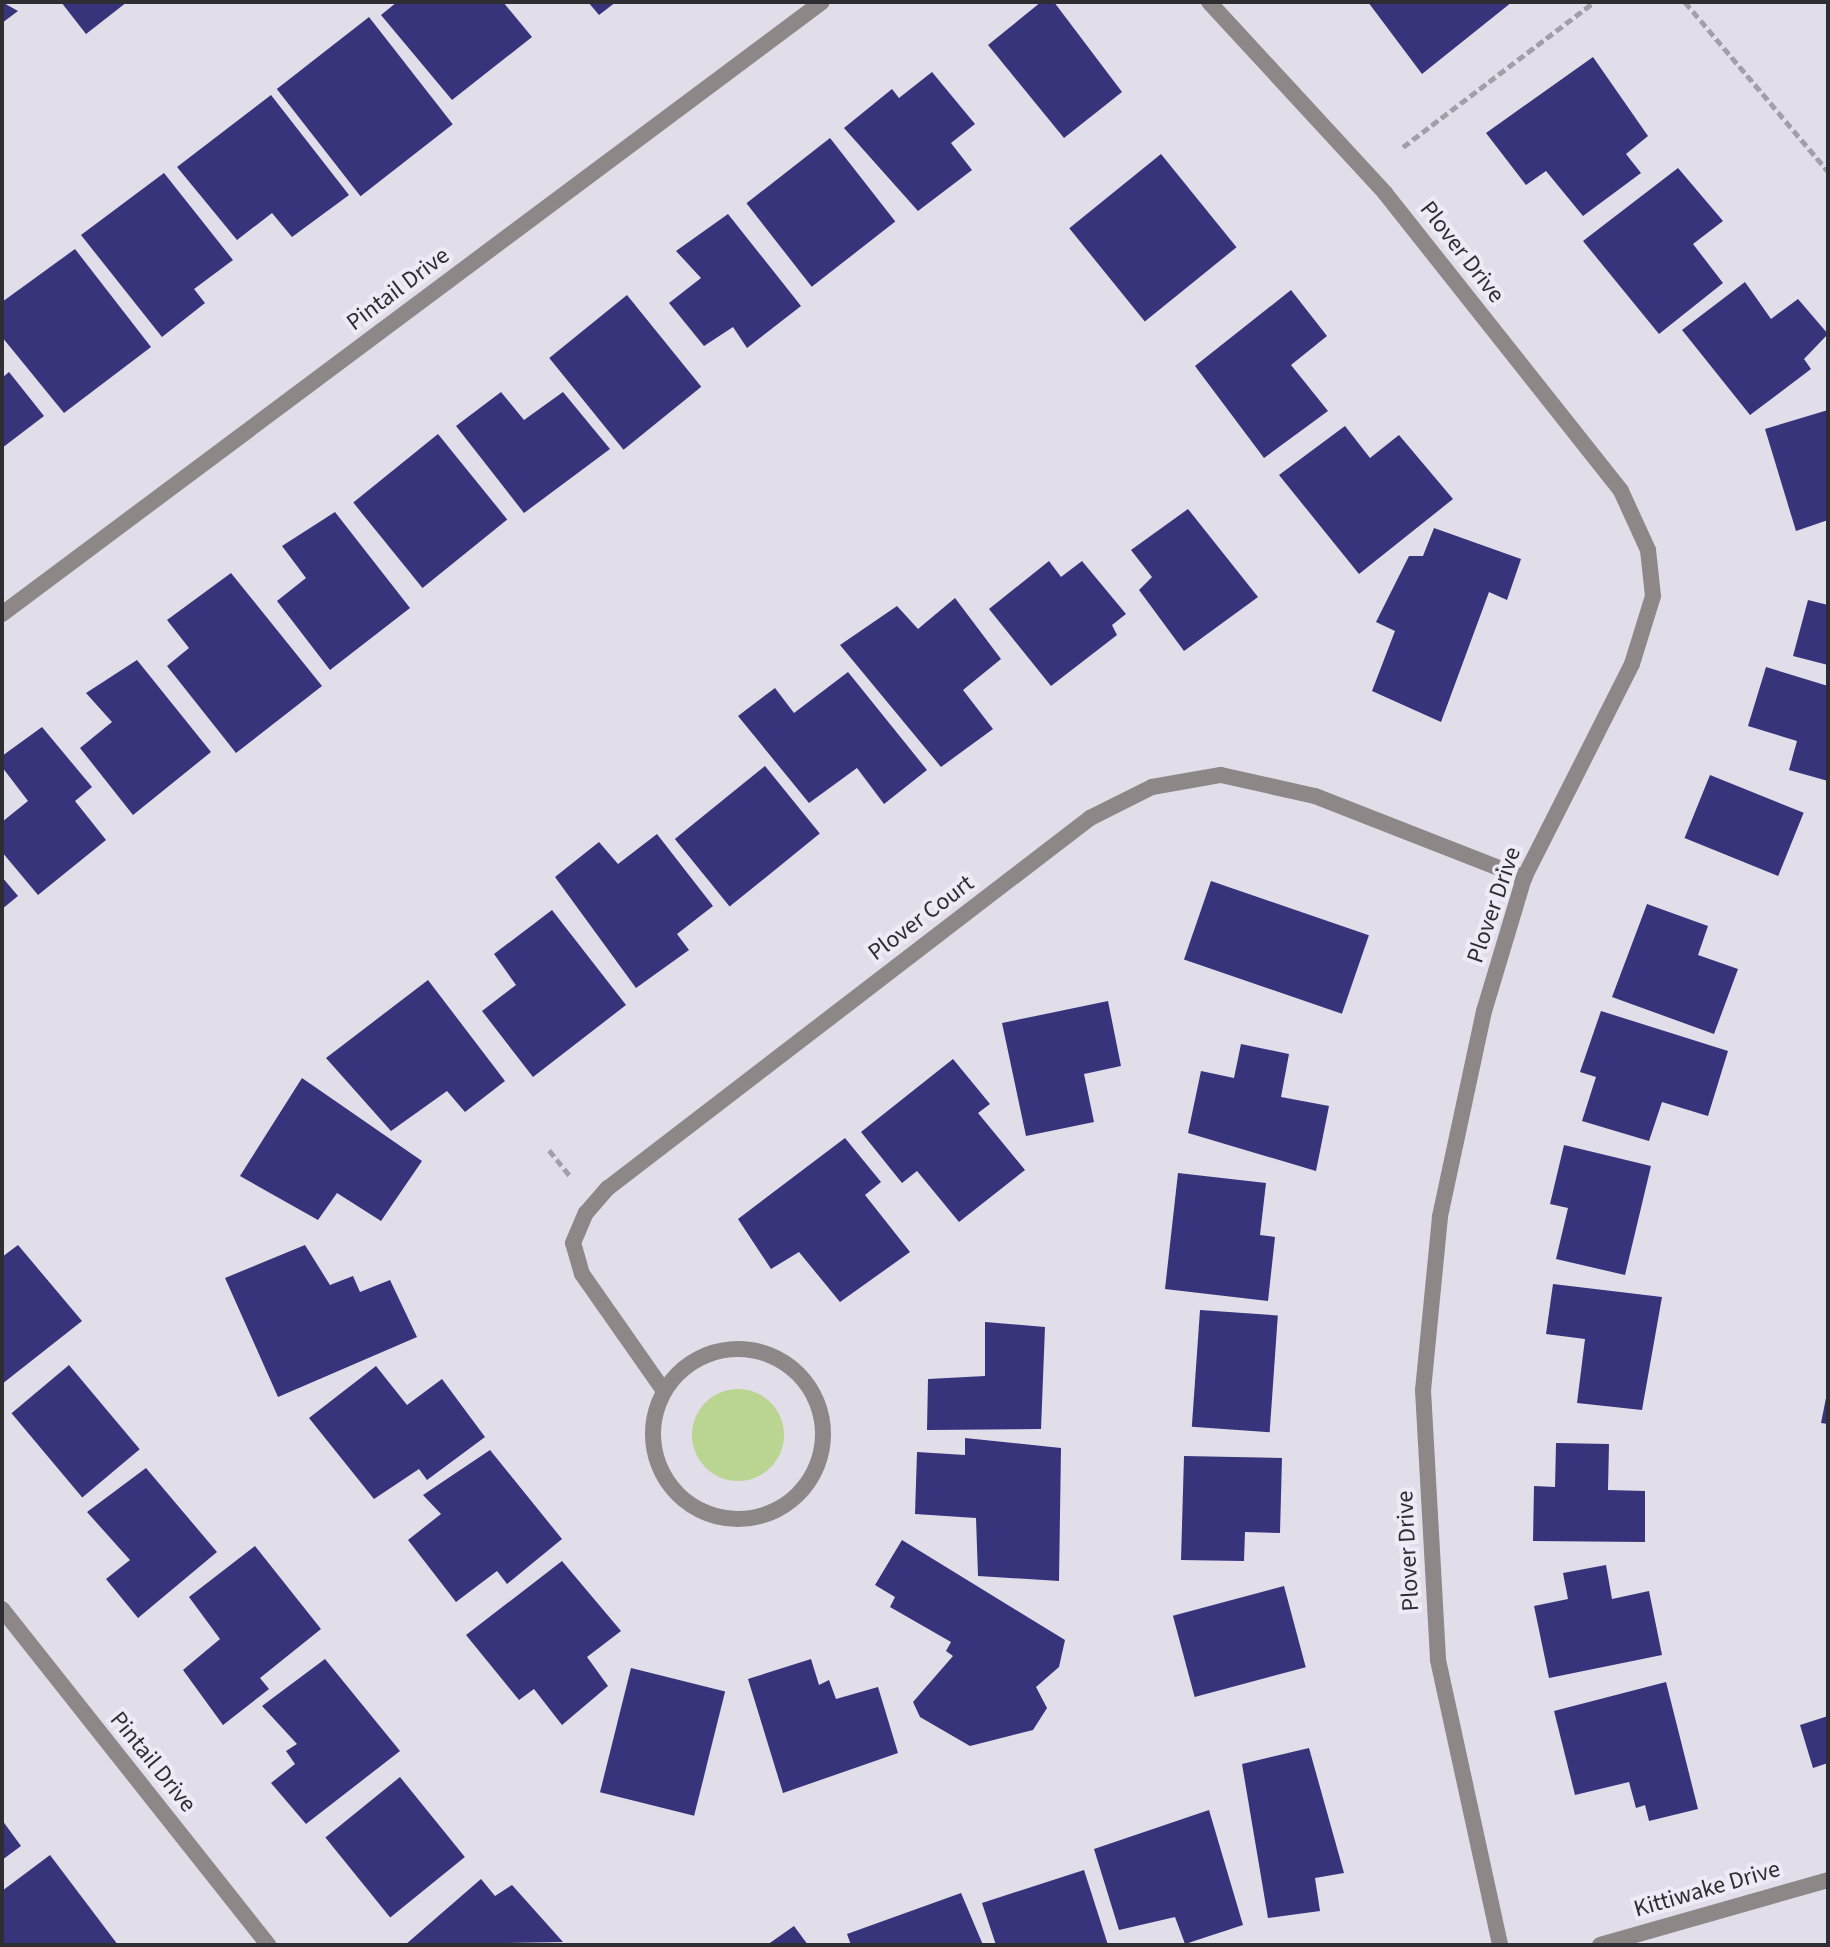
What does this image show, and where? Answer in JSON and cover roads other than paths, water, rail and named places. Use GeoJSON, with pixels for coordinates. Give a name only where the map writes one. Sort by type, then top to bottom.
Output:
{"type":"FeatureCollection","features":[{"type":"Feature","properties":{"kind":"street","name":"Pintail Drive"},"geometry":{"type":"LineString","coordinates":[[2,614],[822,2]]}},
{"type":"Feature","properties":{"kind":"street","name":"Plover Drive"},"geometry":{"type":"LineString","coordinates":[[1209,2],[1385,193],[1621,491],[1648,550],[1653,596],[1632,664],[1524,878],[1484,1011],[1440,1217],[1423,1390],[1438,1660],[1500,1945]]}},
{"type":"Feature","properties":{"kind":"street","name":"Plover Court"},"geometry":{"type":"LineString","coordinates":[[664,1391],[582,1274],[573,1243],[586,1213],[608,1188],[1090,818],[1152,787],[1221,775],[1315,796],[1524,878]]}},
{"type":"Feature","properties":{"kind":"street"},"geometry":{"type":"LineString","coordinates":[[733,1349],[786,1364],[819,1406],[819,1461],[806,1486],[760,1517],[703,1513],[671,1485],[653,1447],[664,1391],[706,1355],[733,1349]]}},
{"type":"Feature","properties":{"kind":"street","name":"Pintail Drive"},"geometry":{"type":"LineString","coordinates":[[2,1609],[268,1945]]}},
{"type":"Feature","properties":{"kind":"street","name":"Kittiwake Drive"},"geometry":{"type":"LineString","coordinates":[[1600,1945],[1828,1880]]}}]}
